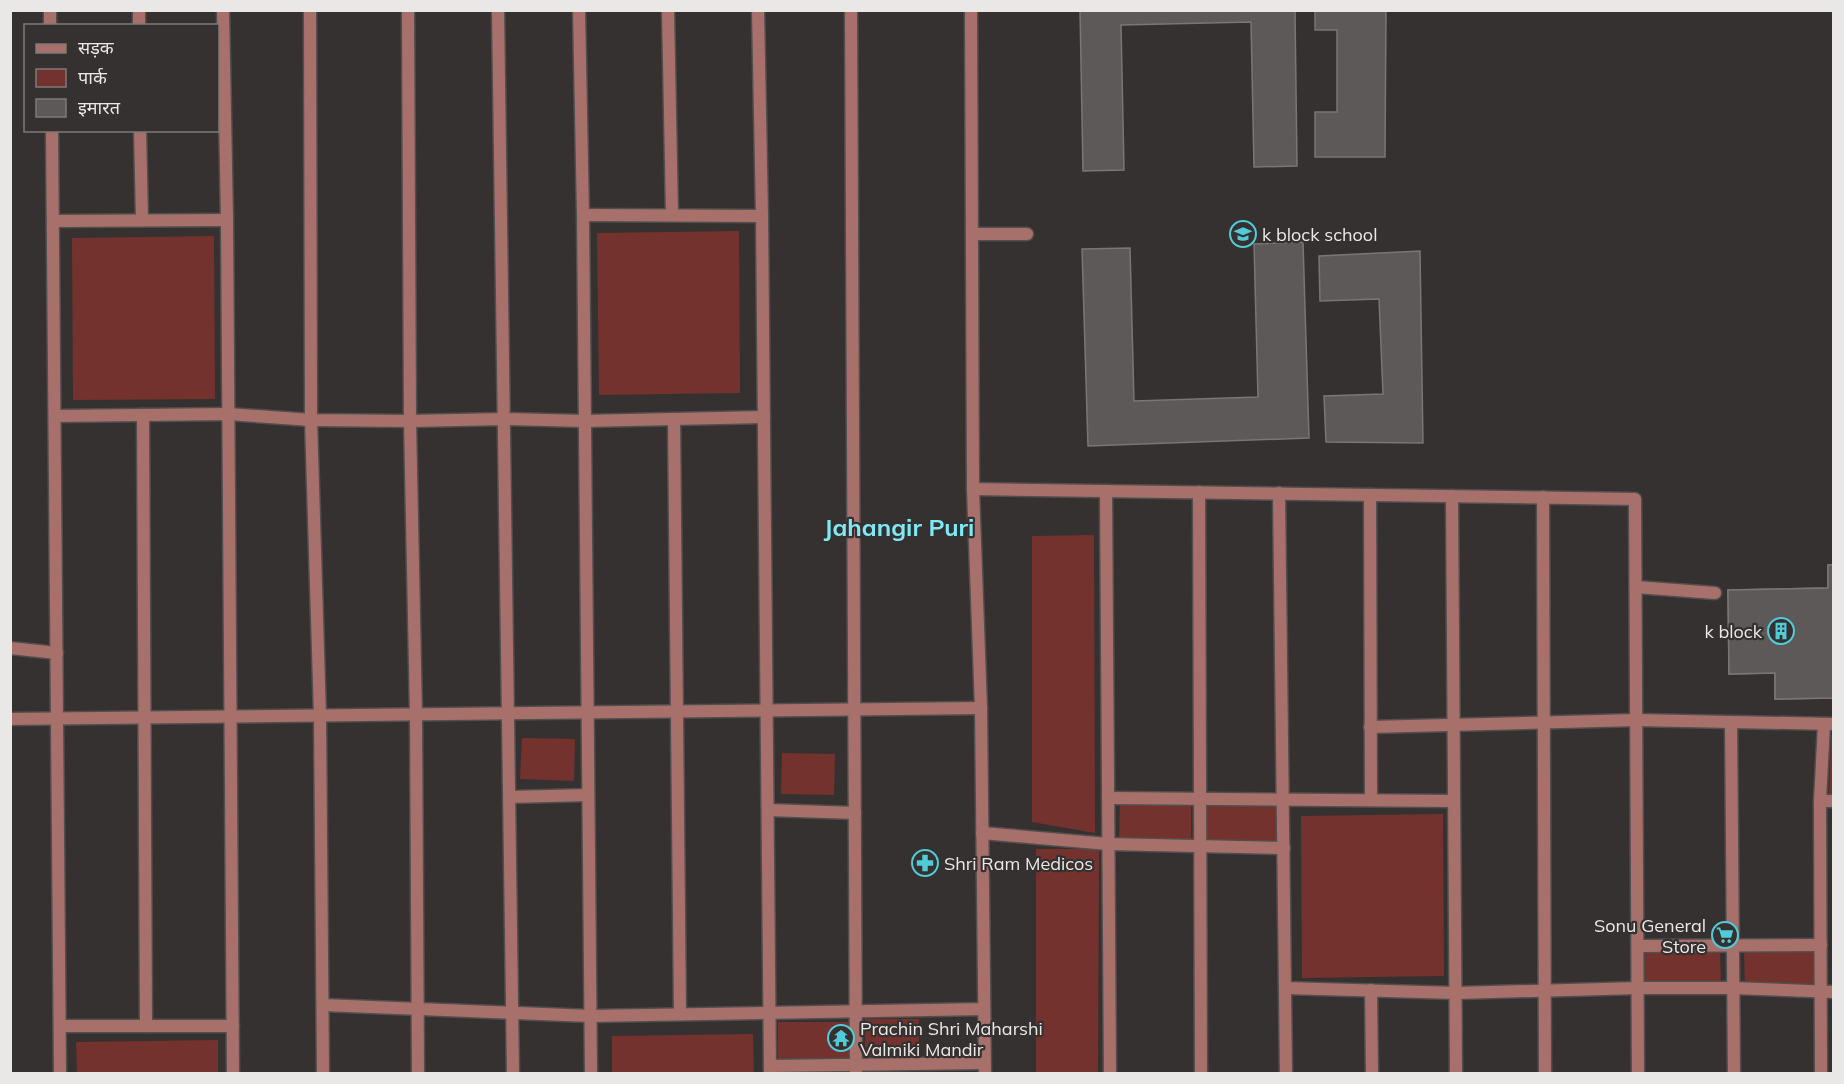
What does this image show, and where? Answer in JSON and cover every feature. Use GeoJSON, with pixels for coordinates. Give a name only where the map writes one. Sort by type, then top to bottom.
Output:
{"type":"FeatureCollection","features":[{"type":"Feature","properties":{"kind":"street"},"geometry":{"type":"LineString","coordinates":[[223,10],[227,220],[233,1074]]}},
{"type":"Feature","properties":{"kind":"street"},"geometry":{"type":"LineString","coordinates":[[310,10],[311,420],[320,716],[323,1074]]}},
{"type":"Feature","properties":{"kind":"street"},"geometry":{"type":"LineString","coordinates":[[408,10],[410,422],[416,714],[418,1074]]}},
{"type":"Feature","properties":{"kind":"street"},"geometry":{"type":"LineString","coordinates":[[498,10],[513,1074]]}},
{"type":"Feature","properties":{"kind":"street"},"geometry":{"type":"LineString","coordinates":[[579,10],[591,1074]]}},
{"type":"Feature","properties":{"kind":"street"},"geometry":{"type":"LineString","coordinates":[[668,10],[672,215]]}},
{"type":"Feature","properties":{"kind":"street"},"geometry":{"type":"LineString","coordinates":[[758,10],[770,1070],[985,1068],[981,708],[973,489],[971,10]]}},
{"type":"Feature","properties":{"kind":"street"},"geometry":{"type":"LineString","coordinates":[[851,10],[856,1069]]}},
{"type":"Feature","properties":{"kind":"street"},"geometry":{"type":"LineString","coordinates":[[52,132],[60,1074]]}},
{"type":"Feature","properties":{"kind":"street"},"geometry":{"type":"LineString","coordinates":[[140,132],[142,220]]}},
{"type":"Feature","properties":{"kind":"street"},"geometry":{"type":"LineString","coordinates":[[583,215],[762,216]]}},
{"type":"Feature","properties":{"kind":"street"},"geometry":{"type":"LineString","coordinates":[[53,221],[227,220]]}},
{"type":"Feature","properties":{"kind":"street"},"geometry":{"type":"LineString","coordinates":[[972,234],[1027,234]]}},
{"type":"Feature","properties":{"kind":"street"},"geometry":{"type":"LineString","coordinates":[[55,416],[228,414],[311,420],[410,422],[504,418],[584,421],[764,417]]}},
{"type":"Feature","properties":{"kind":"street"},"geometry":{"type":"LineString","coordinates":[[142,415],[146,1026]]}},
{"type":"Feature","properties":{"kind":"street"},"geometry":{"type":"LineString","coordinates":[[674,419],[680,1014]]}},
{"type":"Feature","properties":{"kind":"street"},"geometry":{"type":"LineString","coordinates":[[973,489],[1635,499],[1638,1074]]}},
{"type":"Feature","properties":{"kind":"street"},"geometry":{"type":"LineString","coordinates":[[1106,491],[1110,1074]]}},
{"type":"Feature","properties":{"kind":"street"},"geometry":{"type":"LineString","coordinates":[[1199,492],[1201,1074]]}},
{"type":"Feature","properties":{"kind":"street"},"geometry":{"type":"LineString","coordinates":[[1279,494],[1286,1074]]}},
{"type":"Feature","properties":{"kind":"street"},"geometry":{"type":"LineString","coordinates":[[1370,495],[1371,800]]}},
{"type":"Feature","properties":{"kind":"street"},"geometry":{"type":"LineString","coordinates":[[1452,496],[1456,1074]]}},
{"type":"Feature","properties":{"kind":"street"},"geometry":{"type":"LineString","coordinates":[[1543,497],[1545,1074]]}},
{"type":"Feature","properties":{"kind":"street"},"geometry":{"type":"LineString","coordinates":[[1636,587],[1715,593]]}},
{"type":"Feature","properties":{"kind":"street"},"geometry":{"type":"LineString","coordinates":[[10,648],[57,653]]}},
{"type":"Feature","properties":{"kind":"street"},"geometry":{"type":"LineString","coordinates":[[10,719],[981,708]]}},
{"type":"Feature","properties":{"kind":"street"},"geometry":{"type":"LineString","coordinates":[[1370,727],[1636,720],[1829,724],[1820,801],[1821,945],[1827,992],[1821,1074]]}},
{"type":"Feature","properties":{"kind":"street"},"geometry":{"type":"LineString","coordinates":[[1731,722],[1734,1074]]}},
{"type":"Feature","properties":{"kind":"street"},"geometry":{"type":"LineString","coordinates":[[510,796],[588,795]]}},
{"type":"Feature","properties":{"kind":"street"},"geometry":{"type":"LineString","coordinates":[[1108,798],[1454,801]]}},
{"type":"Feature","properties":{"kind":"street"},"geometry":{"type":"LineString","coordinates":[[1820,801],[1833,801]]}},
{"type":"Feature","properties":{"kind":"street"},"geometry":{"type":"LineString","coordinates":[[768,810],[855,813]]}},
{"type":"Feature","properties":{"kind":"street"},"geometry":{"type":"LineString","coordinates":[[982,833],[1108,844],[1284,848]]}},
{"type":"Feature","properties":{"kind":"street"},"geometry":{"type":"LineString","coordinates":[[1638,946],[1821,945]]}},
{"type":"Feature","properties":{"kind":"street"},"geometry":{"type":"LineString","coordinates":[[1285,988],[1456,993],[1638,988],[1733,988],[1827,992]]}},
{"type":"Feature","properties":{"kind":"street"},"geometry":{"type":"LineString","coordinates":[[1371,990],[1372,1074]]}},
{"type":"Feature","properties":{"kind":"street"},"geometry":{"type":"LineString","coordinates":[[323,1005],[590,1016],[984,1009]]}},
{"type":"Feature","properties":{"kind":"street"},"geometry":{"type":"LineString","coordinates":[[60,1026],[233,1026]]}},
{"type":"Feature","properties":{"kind":"green space"},"geometry":{"type":"Polygon","coordinates":[[[739,231],[740,393],[599,395],[597,233],[739,231]]]}},
{"type":"Feature","properties":{"kind":"green space"},"geometry":{"type":"Polygon","coordinates":[[[214,236],[215,399],[73,400],[72,238],[214,236]]]}},
{"type":"Feature","properties":{"kind":"green space"},"geometry":{"type":"Polygon","coordinates":[[[1094,535],[1095,833],[1032,822],[1032,536],[1094,535]]]}},
{"type":"Feature","properties":{"kind":"green space"},"geometry":{"type":"Polygon","coordinates":[[[1831,735],[1833,736],[1833,799],[1829,799],[1831,735]]]}},
{"type":"Feature","properties":{"kind":"green space"},"geometry":{"type":"Polygon","coordinates":[[[522,738],[575,739],[574,781],[520,779],[522,738]]]}},
{"type":"Feature","properties":{"kind":"green space"},"geometry":{"type":"Polygon","coordinates":[[[782,753],[835,754],[834,795],[781,794],[782,753]]]}},
{"type":"Feature","properties":{"kind":"green space"},"geometry":{"type":"Polygon","coordinates":[[[1120,800],[1191,801],[1191,841],[1119,840],[1120,800]]]}},
{"type":"Feature","properties":{"kind":"green space"},"geometry":{"type":"Polygon","coordinates":[[[1206,802],[1278,803],[1277,843],[1205,842],[1206,802]]]}},
{"type":"Feature","properties":{"kind":"green space"},"geometry":{"type":"Polygon","coordinates":[[[1443,814],[1444,976],[1302,978],[1301,816],[1443,814]]]}},
{"type":"Feature","properties":{"kind":"green space"},"geometry":{"type":"Polygon","coordinates":[[[1036,849],[1099,849],[1098,1073],[1036,1074],[1036,849]]]}},
{"type":"Feature","properties":{"kind":"green space"},"geometry":{"type":"Polygon","coordinates":[[[1720,950],[1721,985],[1645,986],[1645,951],[1720,950]]]}},
{"type":"Feature","properties":{"kind":"green space"},"geometry":{"type":"Polygon","coordinates":[[[1815,950],[1815,985],[1745,987],[1744,952],[1815,950]]]}},
{"type":"Feature","properties":{"kind":"green space"},"geometry":{"type":"Polygon","coordinates":[[[865,1019],[919,1019],[919,1056],[865,1056],[865,1019]]]}},
{"type":"Feature","properties":{"kind":"green space"},"geometry":{"type":"Polygon","coordinates":[[[778,1022],[850,1022],[850,1058],[778,1059],[778,1022]]]}},
{"type":"Feature","properties":{"kind":"green space"},"geometry":{"type":"Polygon","coordinates":[[[753,1034],[754,1073],[612,1073],[612,1036],[753,1034]]]}},
{"type":"Feature","properties":{"kind":"green space"},"geometry":{"type":"Polygon","coordinates":[[[218,1040],[218,1073],[77,1073],[76,1042],[218,1040]]]}},
{"type":"Feature","properties":{"kind":"building"},"geometry":{"type":"Polygon","coordinates":[[[1080,10],[1295,10],[1297,166],[1254,167],[1251,22],[1121,25],[1124,170],[1083,171],[1080,10]]]}},
{"type":"Feature","properties":{"kind":"building"},"geometry":{"type":"Polygon","coordinates":[[[1315,10],[1386,10],[1385,157],[1315,157],[1315,112],[1337,112],[1337,30],[1315,30],[1315,10]]]}},
{"type":"Feature","properties":{"kind":"building"},"geometry":{"type":"Polygon","coordinates":[[[1303,242],[1309,438],[1088,446],[1082,249],[1130,248],[1134,401],[1258,397],[1254,244],[1303,242]]]}},
{"type":"Feature","properties":{"kind":"building"},"geometry":{"type":"Polygon","coordinates":[[[1420,251],[1423,443],[1326,442],[1324,396],[1383,394],[1379,299],[1320,301],[1319,256],[1420,251]]]}},
{"type":"Feature","properties":{"kind":"building","name":"k block"},"geometry":{"type":"Polygon","coordinates":[[[1828,565],[1834,565],[1834,698],[1775,699],[1775,673],[1729,674],[1728,590],[1828,588],[1828,565]]]}},
{"type":"Feature","properties":{"kind":"building","name":"k block"},"geometry":{"type":"Polygon","coordinates":[[[1828,565],[1834,565],[1834,698],[1775,699],[1775,673],[1729,674],[1728,590],[1828,588],[1828,565]]]}},
{"type":"Feature","properties":{"kind":"place","name":"k block school"},"geometry":{"type":"Point","coordinates":[1243,234]}},
{"type":"Feature","properties":{"kind":"place","name":"k block"},"geometry":{"type":"Point","coordinates":[1781,631]}},
{"type":"Feature","properties":{"kind":"place","name":"Shri Ram Medicos"},"geometry":{"type":"Point","coordinates":[925,863]}},
{"type":"Feature","properties":{"kind":"place","name":"Sonu General Store"},"geometry":{"type":"Point","coordinates":[1725,935]}},
{"type":"Feature","properties":{"kind":"place","name":"Prachin Shri Maharshi Valmiki Mandir"},"geometry":{"type":"Point","coordinates":[841,1038]}},
{"type":"Feature","properties":{"kind":"district","name":"Jahangir Puri"},"geometry":{"type":"Point","coordinates":[899,527]}}]}
